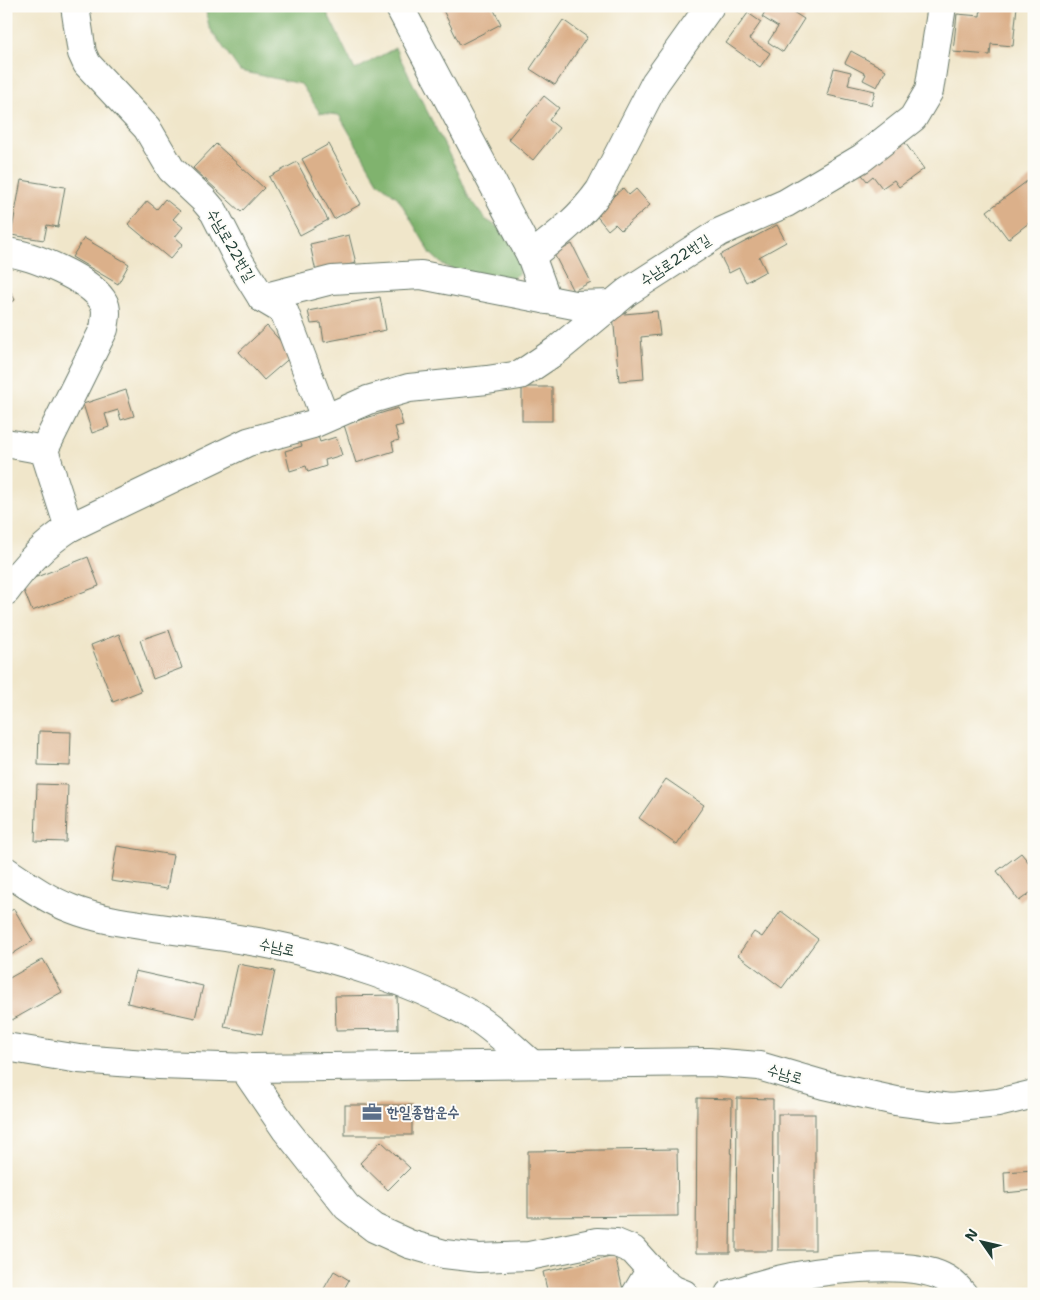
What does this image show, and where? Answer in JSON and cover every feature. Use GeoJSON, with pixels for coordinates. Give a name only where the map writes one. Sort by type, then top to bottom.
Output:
{"type":"FeatureCollection","features":[{"type":"Feature","properties":{"kind":"street","name":"수남로22번길"},"geometry":{"type":"LineString","coordinates":[[75,6],[82,53],[87,64],[147,128],[171,169],[214,212],[262,298],[284,311],[325,418]]}},
{"type":"Feature","properties":{"kind":"street"},"geometry":{"type":"LineString","coordinates":[[399,6],[531,256],[547,300]]}},
{"type":"Feature","properties":{"kind":"street"},"geometry":{"type":"LineString","coordinates":[[531,256],[562,232],[592,202],[655,83],[710,6]]}},
{"type":"Feature","properties":{"kind":"street","name":"수남로22번길"},"geometry":{"type":"LineString","coordinates":[[6,591],[37,554],[54,538],[69,528],[248,442],[313,424],[368,400],[409,388],[520,375],[558,350],[626,292],[720,232],[786,203],[862,158],[913,118],[929,91],[942,6]]}},
{"type":"Feature","properties":{"kind":"street"},"geometry":{"type":"LineString","coordinates":[[6,252],[22,254],[66,272],[94,291],[104,303],[106,316],[104,329],[44,450],[69,528]]}},
{"type":"Feature","properties":{"kind":"street"},"geometry":{"type":"LineString","coordinates":[[262,298],[332,280],[421,275],[574,305],[613,304]]}},
{"type":"Feature","properties":{"kind":"street"},"geometry":{"type":"LineString","coordinates":[[6,444],[44,450]]}},
{"type":"Feature","properties":{"kind":"street","name":"수남로"},"geometry":{"type":"LineString","coordinates":[[6,871],[48,898],[96,917],[136,925],[272,945],[314,955],[406,984],[471,1014],[497,1033],[532,1064]]}},
{"type":"Feature","properties":{"kind":"street","name":"수남로"},"geometry":{"type":"LineString","coordinates":[[6,1048],[97,1060],[159,1065],[243,1067],[709,1062],[759,1066],[833,1087],[896,1101],[950,1108],[998,1104],[1034,1094]]}},
{"type":"Feature","properties":{"kind":"street"},"geometry":{"type":"LineString","coordinates":[[243,1067],[286,1130],[347,1207],[374,1228],[409,1244],[444,1254],[479,1258],[529,1256],[597,1242],[616,1242],[633,1250],[659,1279],[674,1290],[684,1294]]}},
{"type":"Feature","properties":{"kind":"street"},"geometry":{"type":"LineString","coordinates":[[729,1294],[773,1281],[810,1274],[850,1269],[885,1268],[922,1270],[943,1277],[963,1294]]}},
{"type":"Feature","properties":{"kind":"street"},"geometry":{"type":"LineString","coordinates":[[636,1294],[651,1270]]}},
{"type":"Feature","properties":{"kind":"green space"},"geometry":{"type":"Polygon","coordinates":[[[205,6],[324,6],[355,70],[395,48],[459,174],[469,198],[485,219],[504,231],[520,262],[519,274],[509,280],[456,272],[442,264],[431,254],[398,198],[378,182],[339,115],[320,113],[301,84],[240,71],[209,27],[205,6]]]}},
{"type":"Feature","properties":{"kind":"building"},"geometry":{"type":"Polygon","coordinates":[[[441,6],[492,6],[501,24],[460,45],[441,6]]]}},
{"type":"Feature","properties":{"kind":"building"},"geometry":{"type":"Polygon","coordinates":[[[768,6],[784,6],[804,19],[783,52],[768,42],[778,27],[762,17],[768,6]]]}},
{"type":"Feature","properties":{"kind":"building"},"geometry":{"type":"Polygon","coordinates":[[[981,6],[1017,6],[1013,46],[991,44],[990,55],[953,52],[957,14],[980,16],[981,6]]]}},
{"type":"Feature","properties":{"kind":"building"},"geometry":{"type":"Polygon","coordinates":[[[748,13],[761,22],[749,39],[770,53],[760,67],[726,43],[748,13]]]}},
{"type":"Feature","properties":{"kind":"building"},"geometry":{"type":"Polygon","coordinates":[[[563,20],[587,37],[555,85],[530,69],[563,20]]]}},
{"type":"Feature","properties":{"kind":"building"},"geometry":{"type":"Polygon","coordinates":[[[851,51],[886,70],[877,87],[863,80],[866,74],[845,63],[851,51]]]}},
{"type":"Feature","properties":{"kind":"building"},"geometry":{"type":"Polygon","coordinates":[[[834,68],[851,72],[848,85],[875,91],[871,105],[827,95],[834,68]]]}},
{"type":"Feature","properties":{"kind":"building"},"geometry":{"type":"Polygon","coordinates":[[[544,96],[559,108],[549,120],[559,128],[533,160],[508,139],[544,96]]]}},
{"type":"Feature","properties":{"kind":"building"},"geometry":{"type":"Polygon","coordinates":[[[903,140],[924,169],[899,187],[894,180],[882,188],[873,176],[867,181],[859,171],[903,140]]]}},
{"type":"Feature","properties":{"kind":"building"},"geometry":{"type":"Polygon","coordinates":[[[216,144],[264,188],[241,212],[193,168],[216,144]]]}},
{"type":"Feature","properties":{"kind":"building"},"geometry":{"type":"Polygon","coordinates":[[[329,144],[361,204],[334,219],[302,159],[329,144]]]}},
{"type":"Feature","properties":{"kind":"building"},"geometry":{"type":"Polygon","coordinates":[[[297,162],[328,220],[300,235],[269,177],[297,162]]]}},
{"type":"Feature","properties":{"kind":"building"},"geometry":{"type":"Polygon","coordinates":[[[1034,176],[1034,219],[1008,239],[987,211],[1034,176]]]}},
{"type":"Feature","properties":{"kind":"building"},"geometry":{"type":"Polygon","coordinates":[[[21,180],[65,187],[58,227],[47,225],[44,240],[11,235],[21,180]]]}},
{"type":"Feature","properties":{"kind":"building"},"geometry":{"type":"Polygon","coordinates":[[[623,188],[629,195],[636,189],[650,205],[621,230],[615,224],[608,230],[594,213],[623,188]]]}},
{"type":"Feature","properties":{"kind":"building"},"geometry":{"type":"Polygon","coordinates":[[[165,199],[180,211],[173,219],[183,227],[175,237],[183,244],[170,259],[128,224],[147,201],[157,209],[165,199]]]}},
{"type":"Feature","properties":{"kind":"building"},"geometry":{"type":"Polygon","coordinates":[[[777,225],[786,242],[759,257],[766,271],[746,282],[739,268],[729,273],[720,255],[777,225]]]}},
{"type":"Feature","properties":{"kind":"building"},"geometry":{"type":"Polygon","coordinates":[[[349,235],[356,263],[316,272],[310,244],[349,235]]]}},
{"type":"Feature","properties":{"kind":"building"},"geometry":{"type":"Polygon","coordinates":[[[84,238],[129,264],[118,284],[72,257],[84,238]]]}},
{"type":"Feature","properties":{"kind":"building"},"geometry":{"type":"Polygon","coordinates":[[[572,244],[591,282],[573,291],[554,254],[572,244]]]}},
{"type":"Feature","properties":{"kind":"building"},"geometry":{"type":"Polygon","coordinates":[[[6,283],[15,300],[6,305],[6,283]]]}},
{"type":"Feature","properties":{"kind":"building"},"geometry":{"type":"Polygon","coordinates":[[[380,297],[386,330],[324,342],[321,323],[311,324],[308,311],[380,297]]]}},
{"type":"Feature","properties":{"kind":"building"},"geometry":{"type":"Polygon","coordinates":[[[657,311],[660,335],[641,337],[644,379],[619,381],[613,315],[657,311]]]}},
{"type":"Feature","properties":{"kind":"building"},"geometry":{"type":"Polygon","coordinates":[[[267,326],[293,355],[264,380],[239,352],[267,326]]]}},
{"type":"Feature","properties":{"kind":"building"},"geometry":{"type":"Polygon","coordinates":[[[522,387],[552,387],[552,421],[522,421],[522,387]]]}},
{"type":"Feature","properties":{"kind":"building"},"geometry":{"type":"Polygon","coordinates":[[[126,390],[134,416],[121,420],[118,410],[105,414],[109,427],[92,433],[83,404],[126,390]]]}},
{"type":"Feature","properties":{"kind":"building"},"geometry":{"type":"Polygon","coordinates":[[[398,408],[403,425],[395,427],[399,440],[392,442],[394,451],[356,463],[344,425],[398,408]]]}},
{"type":"Feature","properties":{"kind":"building"},"geometry":{"type":"Polygon","coordinates":[[[318,436],[320,442],[336,437],[342,455],[325,460],[326,466],[308,472],[306,466],[290,471],[285,451],[302,446],[300,442],[318,436]]]}},
{"type":"Feature","properties":{"kind":"building"},"geometry":{"type":"Polygon","coordinates":[[[88,557],[99,586],[32,611],[21,583],[88,557]]]}},
{"type":"Feature","properties":{"kind":"building"},"geometry":{"type":"Polygon","coordinates":[[[169,630],[182,668],[153,679],[140,640],[169,630]]]}},
{"type":"Feature","properties":{"kind":"building"},"geometry":{"type":"Polygon","coordinates":[[[119,634],[141,691],[113,702],[91,645],[119,634]]]}},
{"type":"Feature","properties":{"kind":"building"},"geometry":{"type":"Polygon","coordinates":[[[39,731],[71,732],[70,766],[38,765],[39,731]]]}},
{"type":"Feature","properties":{"kind":"building"},"geometry":{"type":"Polygon","coordinates":[[[666,779],[704,805],[677,845],[639,818],[666,779]]]}},
{"type":"Feature","properties":{"kind":"building"},"geometry":{"type":"Polygon","coordinates":[[[37,784],[68,785],[66,842],[35,841],[37,784]]]}},
{"type":"Feature","properties":{"kind":"building"},"geometry":{"type":"Polygon","coordinates":[[[117,846],[173,855],[167,889],[111,881],[117,846]]]}},
{"type":"Feature","properties":{"kind":"building"},"geometry":{"type":"Polygon","coordinates":[[[1021,853],[1034,869],[1034,890],[1019,901],[997,871],[1021,853]]]}},
{"type":"Feature","properties":{"kind":"building"},"geometry":{"type":"Polygon","coordinates":[[[14,909],[33,941],[6,958],[6,913],[14,909]]]}},
{"type":"Feature","properties":{"kind":"building"},"geometry":{"type":"Polygon","coordinates":[[[781,911],[818,939],[782,988],[738,955],[754,932],[762,937],[781,911]]]}},
{"type":"Feature","properties":{"kind":"building"},"geometry":{"type":"Polygon","coordinates":[[[43,959],[62,992],[12,1020],[6,1009],[6,980],[43,959]]]}},
{"type":"Feature","properties":{"kind":"building"},"geometry":{"type":"Polygon","coordinates":[[[238,964],[275,971],[262,1034],[224,1027],[238,964]]]}},
{"type":"Feature","properties":{"kind":"building"},"geometry":{"type":"Polygon","coordinates":[[[135,971],[203,986],[195,1018],[127,1003],[135,971]]]}},
{"type":"Feature","properties":{"kind":"building"},"geometry":{"type":"Polygon","coordinates":[[[397,995],[398,1029],[336,1030],[335,996],[397,995]]]}},
{"type":"Feature","properties":{"kind":"building"},"geometry":{"type":"Polygon","coordinates":[[[697,1098],[732,1099],[730,1253],[696,1253],[697,1098]]]}},
{"type":"Feature","properties":{"kind":"building"},"geometry":{"type":"Polygon","coordinates":[[[737,1098],[773,1099],[772,1251],[736,1251],[737,1098]]]}},
{"type":"Feature","properties":{"kind":"building"},"geometry":{"type":"Polygon","coordinates":[[[345,1105],[412,1105],[412,1135],[345,1135],[345,1105]]]}},
{"type":"Feature","properties":{"kind":"building"},"geometry":{"type":"Polygon","coordinates":[[[778,1114],[815,1114],[815,1250],[778,1250],[778,1114]]]}},
{"type":"Feature","properties":{"kind":"building"},"geometry":{"type":"Polygon","coordinates":[[[381,1141],[410,1168],[388,1190],[360,1163],[381,1141]]]}},
{"type":"Feature","properties":{"kind":"building"},"geometry":{"type":"Polygon","coordinates":[[[677,1149],[678,1216],[528,1217],[528,1151],[677,1149]]]}},
{"type":"Feature","properties":{"kind":"building"},"geometry":{"type":"Polygon","coordinates":[[[1034,1170],[1034,1190],[1005,1193],[1004,1172],[1034,1170]]]}},
{"type":"Feature","properties":{"kind":"building"},"geometry":{"type":"Polygon","coordinates":[[[615,1256],[624,1294],[548,1294],[543,1272],[615,1256]]]}},
{"type":"Feature","properties":{"kind":"building"},"geometry":{"type":"Polygon","coordinates":[[[334,1271],[349,1280],[344,1289],[351,1294],[321,1294],[334,1271]]]}},
{"type":"Feature","properties":{"kind":"place","name":"한일종합운수"},"geometry":{"type":"Point","coordinates":[372,1112]}}]}
